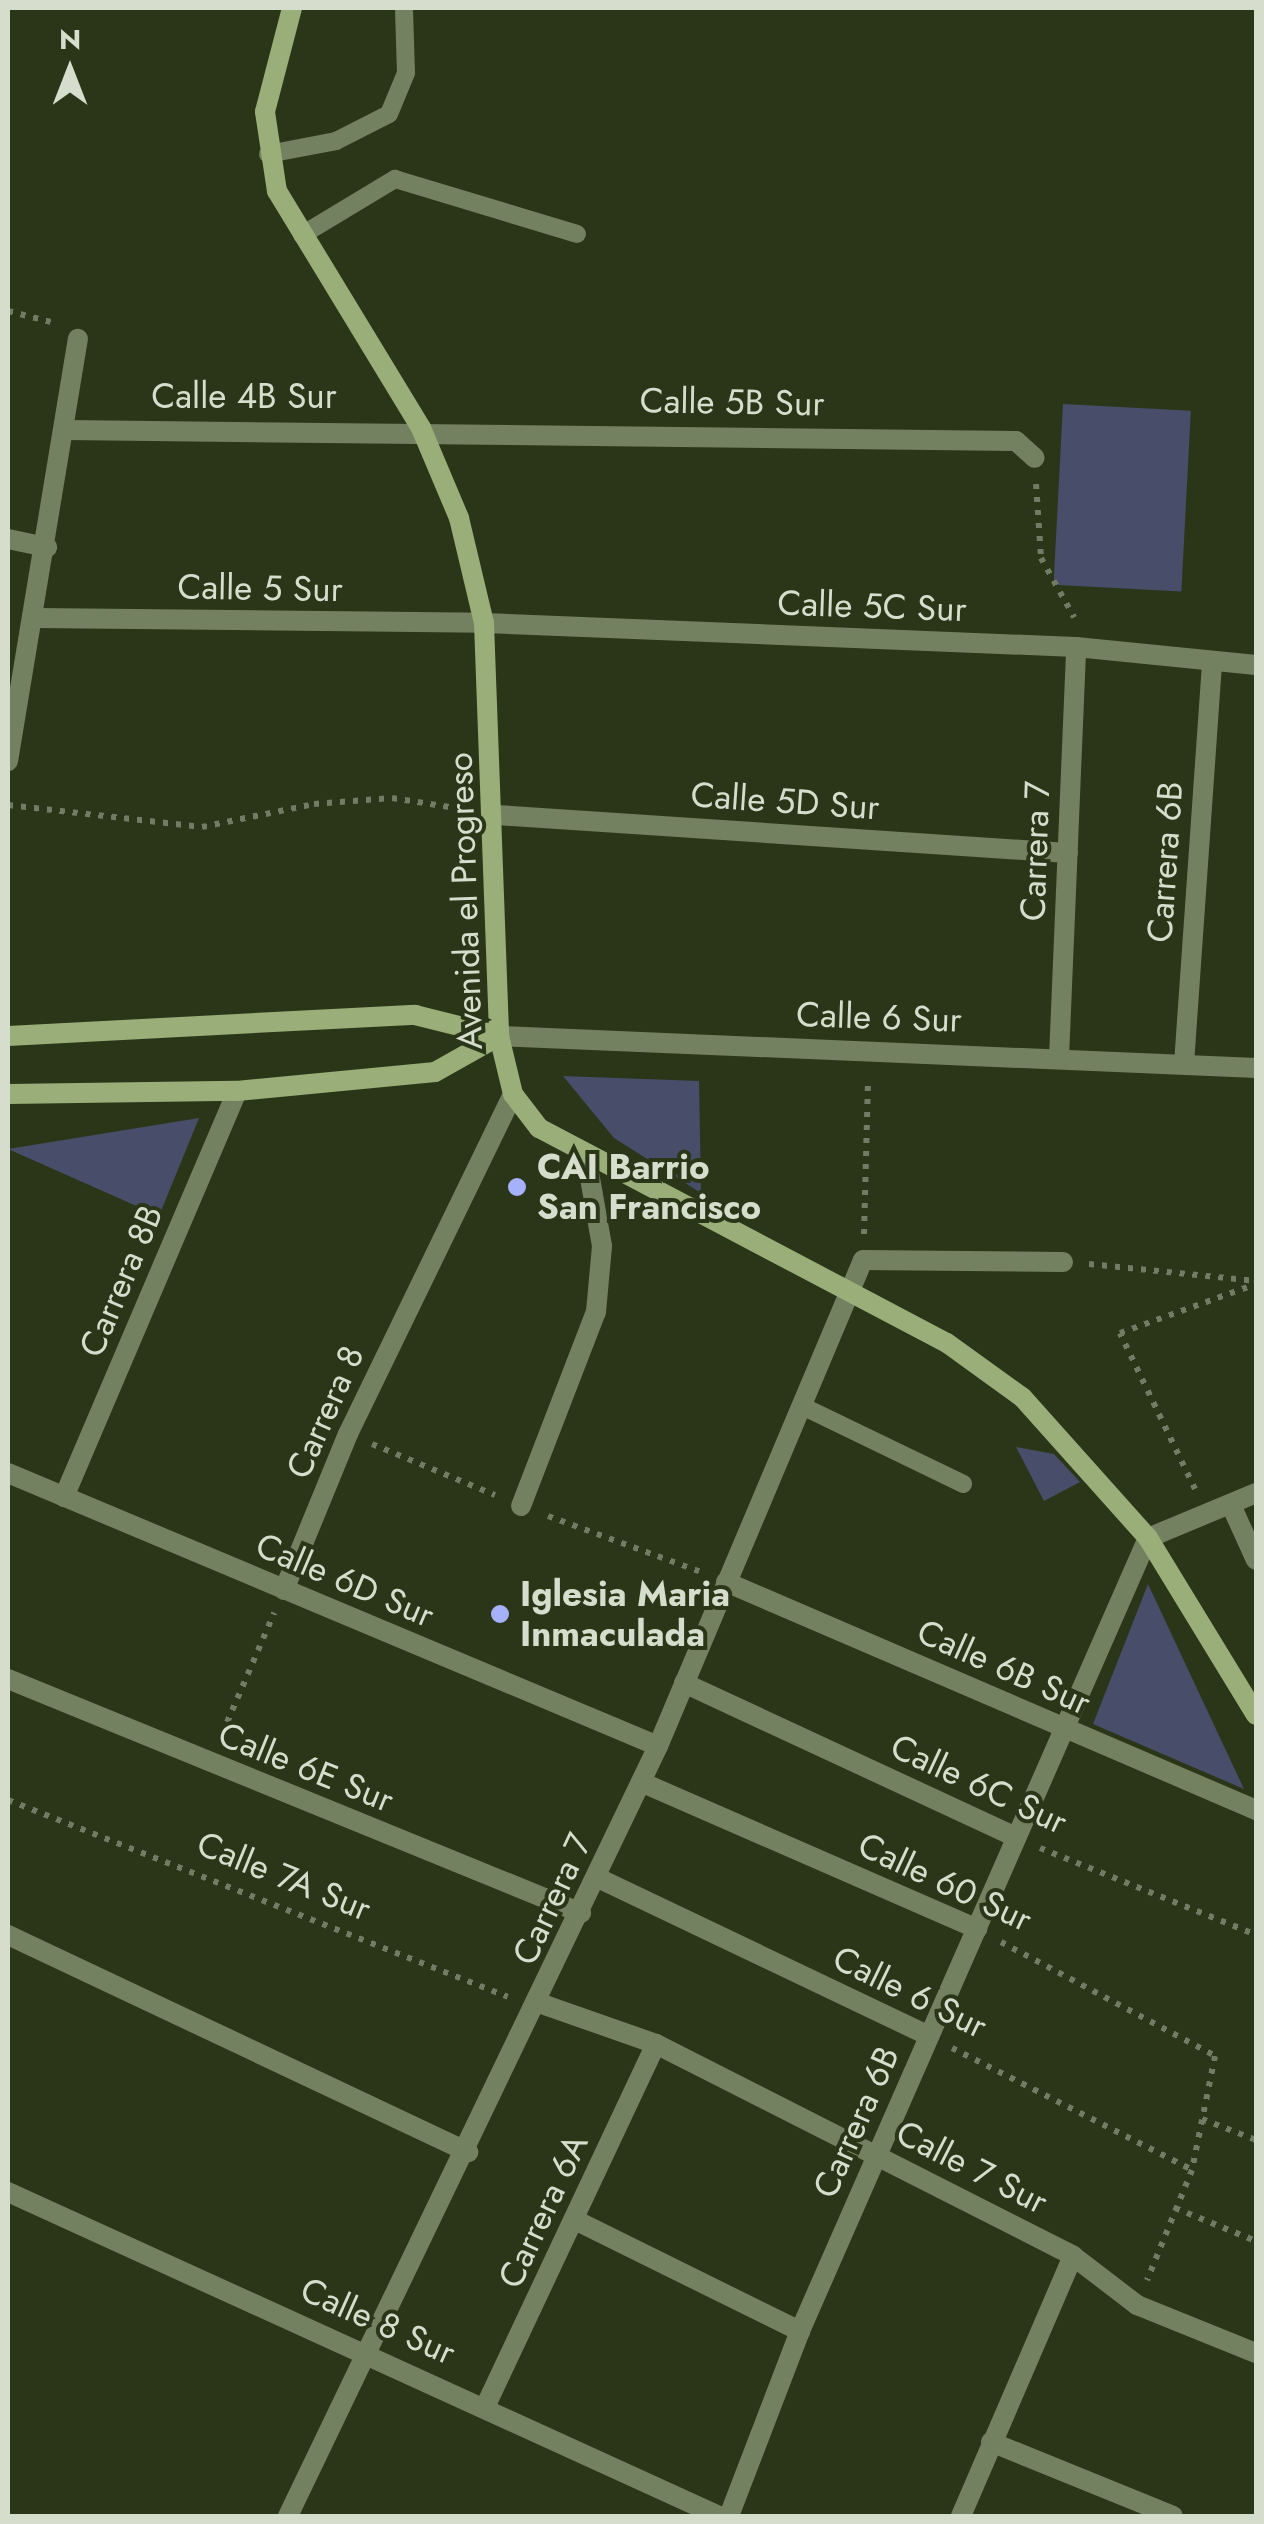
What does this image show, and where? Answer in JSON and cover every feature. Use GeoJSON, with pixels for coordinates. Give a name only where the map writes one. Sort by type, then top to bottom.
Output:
{"type":"FeatureCollection","features":[{"type":"Feature","properties":{"kind":"main road","name":"Avenida el Progreso"},"geometry":{"type":"LineString","coordinates":[[292,8],[270,70],[268,154],[302,235],[422,428],[459,518],[484,623],[497,815],[499,1036],[513,1094],[539,1128],[586,1156],[843,1295],[947,1342],[1022,1396],[1148,1538],[1256,1715]]}},
{"type":"Feature","properties":{"kind":"main road","name":"Calle 6 Sur"},"geometry":{"type":"LineString","coordinates":[[8,1036],[416,1015],[499,1036]]}},
{"type":"Feature","properties":{"kind":"main road"},"geometry":{"type":"LineString","coordinates":[[8,1094],[237,1091],[435,1072],[499,1036]]}},
{"type":"Feature","properties":{"kind":"street"},"geometry":{"type":"LineString","coordinates":[[8,761],[36,618],[78,339]]}},
{"type":"Feature","properties":{"kind":"street","name":"Calle 4B Sur"},"geometry":{"type":"LineString","coordinates":[[67,430],[422,428]]}},
{"type":"Feature","properties":{"kind":"street","name":"Calle 5B Sur"},"geometry":{"type":"LineString","coordinates":[[422,428],[1016,441],[1035,458]]}},
{"type":"Feature","properties":{"kind":"street"},"geometry":{"type":"LineString","coordinates":[[8,539],[47,546]]}},
{"type":"Feature","properties":{"kind":"street","name":"Calle 5 Sur"},"geometry":{"type":"LineString","coordinates":[[36,618],[484,623]]}},
{"type":"Feature","properties":{"kind":"street","name":"Calle 5C Sur"},"geometry":{"type":"LineString","coordinates":[[484,623],[1076,648],[1212,664],[1256,665]]}},
{"type":"Feature","properties":{"kind":"street","name":"Carrera 7"},"geometry":{"type":"LineString","coordinates":[[1058,1058],[1076,648]]}},
{"type":"Feature","properties":{"kind":"street","name":"Carrera 6B"},"geometry":{"type":"LineString","coordinates":[[1184,1064],[1212,664]]}},
{"type":"Feature","properties":{"kind":"street","name":"Calle 5D Sur"},"geometry":{"type":"LineString","coordinates":[[497,815],[1068,853]]}},
{"type":"Feature","properties":{"kind":"street","name":"Calle 6 Sur"},"geometry":{"type":"LineString","coordinates":[[499,1036],[1256,1068]]}},
{"type":"Feature","properties":{"kind":"street","name":"Carrera 8B"},"geometry":{"type":"LineString","coordinates":[[64,1497],[237,1091]]}},
{"type":"Feature","properties":{"kind":"street","name":"Carrera 8"},"geometry":{"type":"LineString","coordinates":[[284,1590],[513,1094]]}},
{"type":"Feature","properties":{"kind":"street"},"geometry":{"type":"LineString","coordinates":[[521,1506],[596,1312],[602,1246],[586,1156]]}},
{"type":"Feature","properties":{"kind":"street"},"geometry":{"type":"LineString","coordinates":[[843,1295],[863,1260],[1063,1262]]}},
{"type":"Feature","properties":{"kind":"street","name":"Carrera 7"},"geometry":{"type":"LineString","coordinates":[[288,2516],[468,2152],[658,1746],[802,1406],[843,1295]]}},
{"type":"Feature","properties":{"kind":"street","name":"Calle 6D Sur"},"geometry":{"type":"LineString","coordinates":[[8,1473],[658,1746]]}},
{"type":"Feature","properties":{"kind":"street"},"geometry":{"type":"LineString","coordinates":[[1148,1538],[1256,1493]]}},
{"type":"Feature","properties":{"kind":"street"},"geometry":{"type":"LineString","coordinates":[[1231,1505],[1256,1560]]}},
{"type":"Feature","properties":{"kind":"street","name":"Carrera 6B"},"geometry":{"type":"LineString","coordinates":[[730,2516],[800,2331],[1148,1538]]}},
{"type":"Feature","properties":{"kind":"street","name":"Calle 6B Sur"},"geometry":{"type":"LineString","coordinates":[[726,1582],[1256,1810]]}},
{"type":"Feature","properties":{"kind":"street","name":"Calle 6E Sur"},"geometry":{"type":"LineString","coordinates":[[8,1679],[581,1912]]}},
{"type":"Feature","properties":{"kind":"street","name":"Calle 6C Sur"},"geometry":{"type":"LineString","coordinates":[[684,1683],[1016,1838]]}},
{"type":"Feature","properties":{"kind":"street","name":"Calle 60 Sur"},"geometry":{"type":"LineString","coordinates":[[641,1782],[977,1929]]}},
{"type":"Feature","properties":{"kind":"street","name":"Calle 6 Sur"},"geometry":{"type":"LineString","coordinates":[[598,1878],[929,2036]]}},
{"type":"Feature","properties":{"kind":"street"},"geometry":{"type":"LineString","coordinates":[[8,1935],[468,2152]]}},
{"type":"Feature","properties":{"kind":"street","name":"Calle 7 Sur"},"geometry":{"type":"LineString","coordinates":[[539,2004],[656,2044],[1073,2256],[1137,2304],[1256,2353]]}},
{"type":"Feature","properties":{"kind":"street","name":"Carrera 6A"},"geometry":{"type":"LineString","coordinates":[[486,2405],[576,2221],[656,2044]]}},
{"type":"Feature","properties":{"kind":"street","name":"Calle 8 Sur"},"geometry":{"type":"LineString","coordinates":[[8,2192],[486,2405],[719,2516]]}},
{"type":"Feature","properties":{"kind":"street"},"geometry":{"type":"LineString","coordinates":[[576,2221],[800,2331]]}},
{"type":"Feature","properties":{"kind":"street"},"geometry":{"type":"LineString","coordinates":[[960,2516],[1073,2256]]}},
{"type":"Feature","properties":{"kind":"street"},"geometry":{"type":"LineString","coordinates":[[990,2442],[1172,2516]]}},
{"type":"Feature","properties":{"kind":"lane"},"geometry":{"type":"LineString","coordinates":[[268,154],[336,141],[389,114],[406,73],[404,8]]}},
{"type":"Feature","properties":{"kind":"lane"},"geometry":{"type":"LineString","coordinates":[[302,235],[395,179],[577,234]]}},
{"type":"Feature","properties":{"kind":"lane"},"geometry":{"type":"LineString","coordinates":[[802,1406],[963,1484]]}},
{"type":"Feature","properties":{"kind":"path"},"geometry":{"type":"LineString","coordinates":[[8,311],[78,339]]}},
{"type":"Feature","properties":{"kind":"path"},"geometry":{"type":"LineString","coordinates":[[1035,458],[1041,558],[1076,622],[1076,648]]}},
{"type":"Feature","properties":{"kind":"path"},"geometry":{"type":"LineString","coordinates":[[8,805],[202,827],[392,798],[497,815]]}},
{"type":"Feature","properties":{"kind":"path"},"geometry":{"type":"LineString","coordinates":[[863,1260],[869,1049]]}},
{"type":"Feature","properties":{"kind":"path"},"geometry":{"type":"LineString","coordinates":[[1063,1262],[1256,1282]]}},
{"type":"Feature","properties":{"kind":"path"},"geometry":{"type":"LineString","coordinates":[[1207,1514],[1120,1333],[1256,1282]]}},
{"type":"Feature","properties":{"kind":"path"},"geometry":{"type":"LineString","coordinates":[[210,1763],[284,1590]]}},
{"type":"Feature","properties":{"kind":"path","name":"Calle 7A Sur"},"geometry":{"type":"LineString","coordinates":[[8,1800],[488,1993],[539,2004]]}},
{"type":"Feature","properties":{"kind":"path","name":"Calle 6C Sur"},"geometry":{"type":"LineString","coordinates":[[1016,1838],[1253,1937]]}},
{"type":"Feature","properties":{"kind":"path","name":"Calle 60 Sur"},"geometry":{"type":"LineString","coordinates":[[977,1929],[1215,2056],[1202,2120]]}},
{"type":"Feature","properties":{"kind":"path","name":"Calle 6 Sur"},"geometry":{"type":"LineString","coordinates":[[929,2036],[1192,2170]]}},
{"type":"Feature","properties":{"kind":"path"},"geometry":{"type":"LineString","coordinates":[[1137,2304],[1192,2170],[1202,2120],[1256,2140]]}},
{"type":"Feature","properties":{"kind":"path"},"geometry":{"type":"LineString","coordinates":[[1176,2208],[1256,2241]]}},
{"type":"Feature","properties":{"kind":"shaded area"},"geometry":{"type":"Polygon","coordinates":[[[1063,404],[1191,411],[1181,591],[1054,585],[1063,404]]]}},
{"type":"Feature","properties":{"kind":"shaded area"},"geometry":{"type":"Polygon","coordinates":[[[563,1076],[699,1081],[701,1193],[614,1138],[563,1076]]]}},
{"type":"Feature","properties":{"kind":"shaded area"},"geometry":{"type":"Polygon","coordinates":[[[199,1118],[159,1216],[8,1149],[199,1118]]]}},
{"type":"Feature","properties":{"kind":"shaded area"},"geometry":{"type":"Polygon","coordinates":[[[1016,1447],[1054,1454],[1080,1482],[1044,1501],[1016,1447]]]}},
{"type":"Feature","properties":{"kind":"shaded area"},"geometry":{"type":"Polygon","coordinates":[[[1148,1584],[1244,1789],[1093,1724],[1148,1584]]]}},
{"type":"Feature","properties":{"kind":"place","name":"CAI Barrio San Francisco"},"geometry":{"type":"Point","coordinates":[517,1187]}},
{"type":"Feature","properties":{"kind":"place","name":"Iglesia Maria Inmaculada"},"geometry":{"type":"Point","coordinates":[500,1614]}}]}
